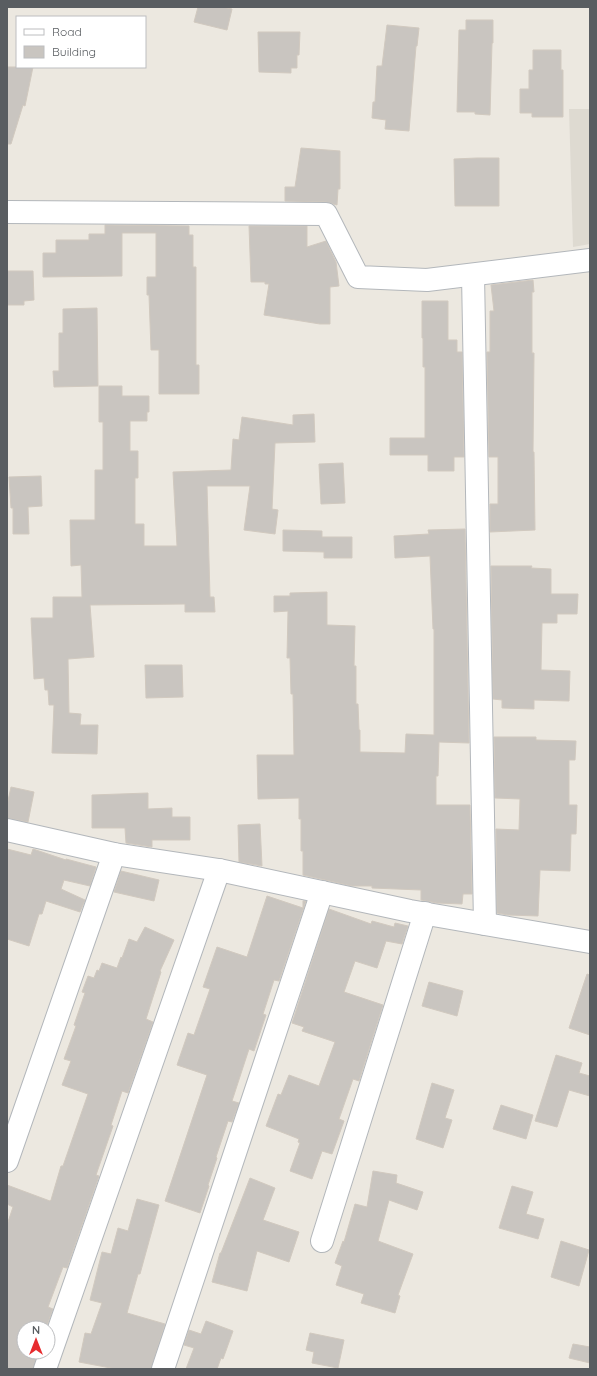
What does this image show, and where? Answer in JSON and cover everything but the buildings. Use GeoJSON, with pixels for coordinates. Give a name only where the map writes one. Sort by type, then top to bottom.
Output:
{"type":"FeatureCollection","features":[{"type":"Feature","properties":{"kind":"street"},"geometry":{"type":"LineString","coordinates":[[7,212],[326,214],[358,277],[427,280],[590,260]]}},
{"type":"Feature","properties":{"kind":"street"},"geometry":{"type":"LineString","coordinates":[[473,275],[485,924]]}},
{"type":"Feature","properties":{"kind":"street"},"geometry":{"type":"LineString","coordinates":[[7,830],[114,854],[219,870],[425,913],[590,942]]}},
{"type":"Feature","properties":{"kind":"street"},"geometry":{"type":"LineString","coordinates":[[7,1162],[114,854]]}},
{"type":"Feature","properties":{"kind":"street"},"geometry":{"type":"LineString","coordinates":[[45,1369],[219,870]]}},
{"type":"Feature","properties":{"kind":"street"},"geometry":{"type":"LineString","coordinates":[[163,1369],[322,892]]}},
{"type":"Feature","properties":{"kind":"street"},"geometry":{"type":"LineString","coordinates":[[322,1241],[425,913]]}},
{"type":"Feature","properties":{"kind":"shaded area"},"geometry":{"type":"Polygon","coordinates":[[[569,109],[590,109],[590,244],[573,247],[569,109]]]}}]}
